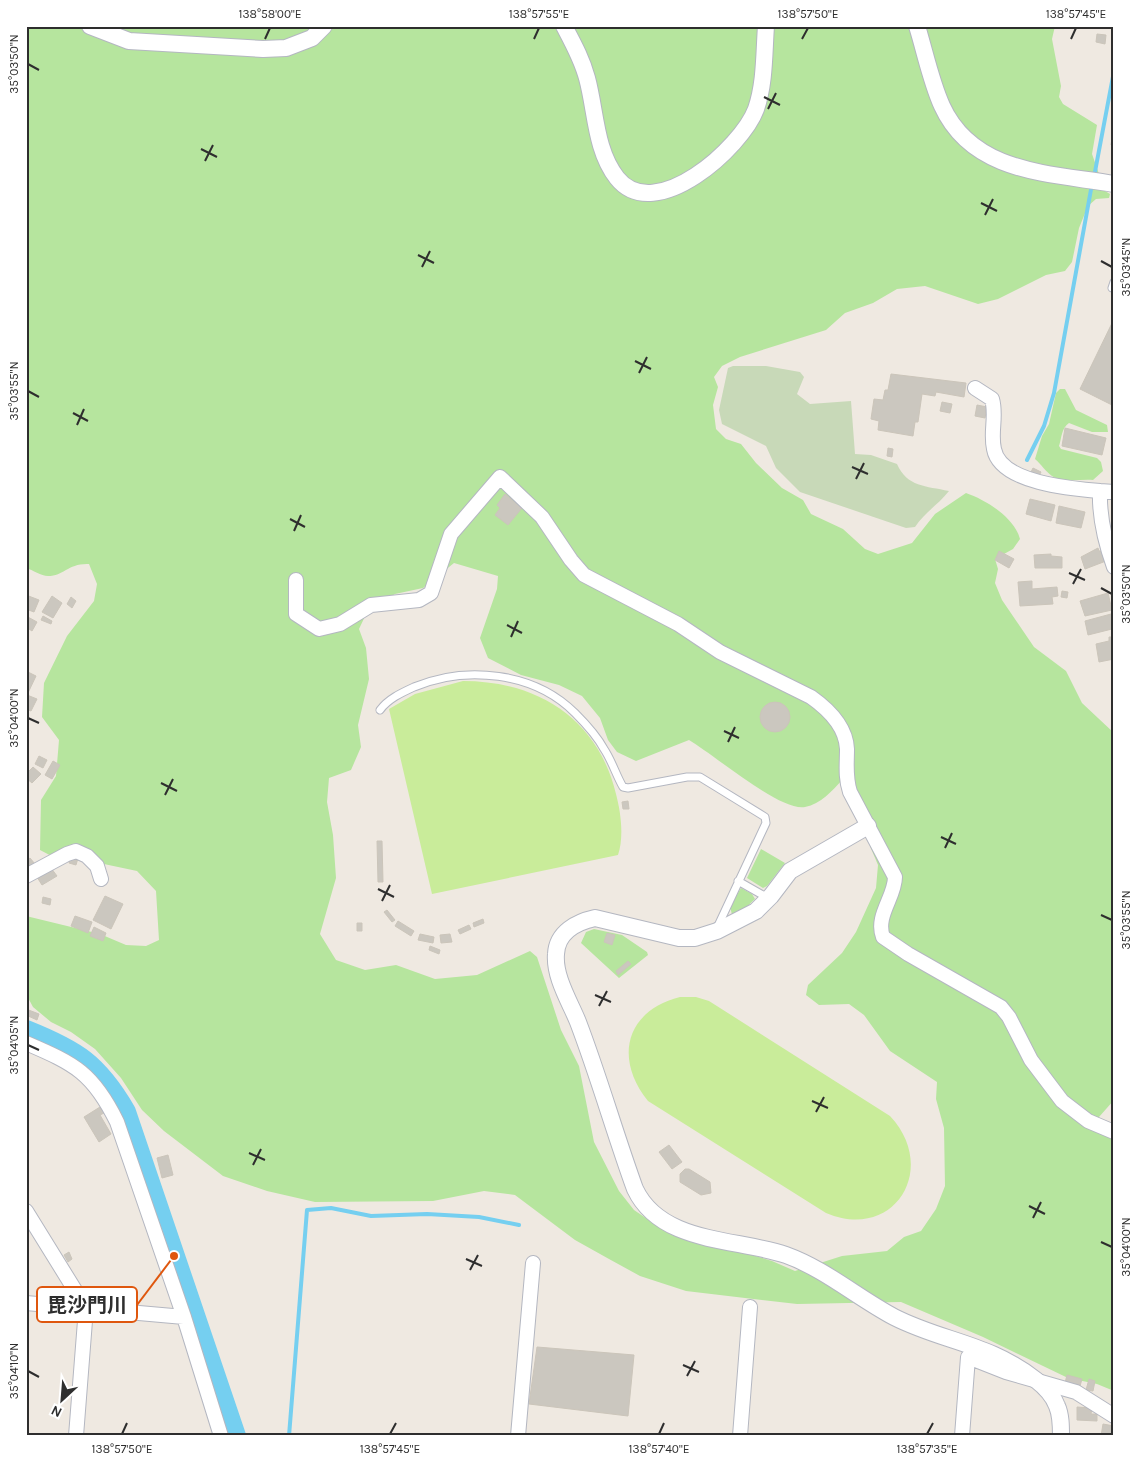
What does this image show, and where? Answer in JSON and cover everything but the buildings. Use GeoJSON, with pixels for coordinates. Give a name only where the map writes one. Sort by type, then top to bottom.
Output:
{"type":"FeatureCollection","features":[{"type":"Feature","properties":{"kind":"street"},"geometry":{"type":"LineString","coordinates":[[90,26],[129,40],[263,50],[286,48],[312,38],[324,26]]}},
{"type":"Feature","properties":{"kind":"street"},"geometry":{"type":"LineString","coordinates":[[564,26],[580,56],[587,78],[607,164],[618,180],[634,190],[649,192],[666,191],[684,184],[711,164],[738,138],[756,110],[766,26]]}},
{"type":"Feature","properties":{"kind":"street"},"geometry":{"type":"LineString","coordinates":[[917,26],[942,106],[966,140],[1003,164],[1114,184]]}},
{"type":"Feature","properties":{"kind":"street"},"geometry":{"type":"LineString","coordinates":[[975,388],[992,399],[995,410],[994,449],[1002,464],[1043,484],[1107,491],[1102,528],[1114,567]]}},
{"type":"Feature","properties":{"kind":"street"},"geometry":{"type":"LineString","coordinates":[[296,580],[296,614],[319,629],[340,624],[370,605],[419,600],[431,593],[451,534],[500,477],[542,518],[584,575],[678,624],[720,652],[811,697],[824,706],[845,736],[848,786],[895,876],[895,884],[880,926],[883,937],[908,954],[1001,1007],[1008,1016],[1031,1060],[1062,1101],[1088,1121],[1114,1132]]}},
{"type":"Feature","properties":{"kind":"street"},"geometry":{"type":"LineString","coordinates":[[868,826],[790,871],[769,899],[756,911],[717,931],[695,938],[678,938],[595,918],[572,926],[557,945],[555,955],[558,972],[595,1072],[620,1150],[641,1201],[661,1219],[678,1228],[764,1249],[803,1262],[895,1317],[978,1346],[1015,1364],[1046,1388],[1057,1405],[1061,1436]]}},
{"type":"Feature","properties":{"kind":"street"},"geometry":{"type":"LineString","coordinates":[[26,876],[76,851],[87,856],[97,866],[100,879]]}},
{"type":"Feature","properties":{"kind":"street"},"geometry":{"type":"LineString","coordinates":[[26,1043],[61,1058],[83,1072],[106,1100],[117,1122],[184,1317],[221,1436]]}},
{"type":"Feature","properties":{"kind":"street"},"geometry":{"type":"LineString","coordinates":[[26,1211],[86,1308],[76,1436]]}},
{"type":"Feature","properties":{"kind":"street"},"geometry":{"type":"LineString","coordinates":[[518,1436],[533,1264]]}},
{"type":"Feature","properties":{"kind":"street"},"geometry":{"type":"LineString","coordinates":[[26,1303],[184,1317]]}},
{"type":"Feature","properties":{"kind":"street"},"geometry":{"type":"LineString","coordinates":[[740,1436],[750,1307]]}},
{"type":"Feature","properties":{"kind":"street"},"geometry":{"type":"LineString","coordinates":[[962,1436],[968,1357],[1006,1372],[1076,1392],[1114,1416]]}},
{"type":"Feature","properties":{"kind":"lane"},"geometry":{"type":"LineString","coordinates":[[380,710],[385,704],[402,693],[445,677],[500,676],[528,683],[546,692],[574,712],[605,750],[623,787],[628,788],[687,777],[700,777],[765,817],[766,824],[718,924],[717,931]]}},
{"type":"Feature","properties":{"kind":"lane"},"geometry":{"type":"LineString","coordinates":[[738,881],[769,899]]}},
{"type":"Feature","properties":{"kind":"green space"},"geometry":{"type":"Polygon","coordinates":[[[26,26],[1055,26],[1052,39],[1061,86],[1059,97],[1063,104],[1097,125],[1092,154],[1105,191],[1110,194],[1109,198],[1096,199],[1088,206],[1079,228],[1072,262],[1065,271],[1046,275],[998,299],[978,304],[925,286],[897,289],[873,303],[845,313],[826,330],[740,357],[722,366],[714,377],[718,387],[713,405],[716,429],[726,439],[741,444],[756,463],[782,488],[803,500],[811,514],[843,529],[865,549],[878,554],[912,543],[935,514],[966,493],[998,510],[1012,524],[1020,539],[1013,549],[995,559],[998,569],[995,583],[1002,600],[1034,647],[1066,671],[1082,703],[1114,733],[1114,1100],[1099,1117],[1102,1133],[1114,1138],[1114,1391],[1097,1384],[1068,1378],[983,1337],[901,1302],[797,1304],[686,1291],[640,1276],[575,1240],[515,1195],[484,1191],[433,1201],[315,1202],[267,1191],[223,1176],[164,1131],[142,1110],[121,1078],[95,1049],[71,1032],[51,1022],[33,1007],[26,994],[26,916],[100,934],[126,945],[146,946],[159,940],[156,891],[137,871],[85,860],[61,861],[40,850],[41,800],[56,776],[59,740],[42,717],[44,683],[67,636],[94,601],[97,584],[89,564],[76,565],[58,574],[48,576],[26,568],[26,26]],[[454,563],[423,588],[395,594],[368,610],[359,629],[366,648],[369,679],[358,725],[361,747],[351,770],[329,778],[327,802],[333,835],[336,878],[320,934],[336,960],[365,970],[396,965],[435,979],[477,975],[530,951],[537,957],[561,1030],[579,1066],[594,1142],[619,1191],[634,1210],[659,1227],[772,1261],[795,1271],[842,1256],[887,1251],[904,1237],[921,1231],[936,1209],[945,1186],[944,1128],[936,1099],[937,1082],[890,1051],[864,1015],[849,1004],[819,1005],[806,995],[808,985],[842,953],[856,932],[876,888],[878,865],[870,846],[871,825],[842,780],[816,803],[805,807],[794,806],[764,792],[689,740],[636,761],[617,752],[608,740],[600,718],[582,696],[559,685],[521,675],[488,658],[480,638],[497,589],[498,576],[454,563]]]}},
{"type":"Feature","properties":{"kind":"green space"},"geometry":{"type":"Polygon","coordinates":[[[733,366],[766,366],[800,372],[804,377],[797,394],[810,404],[851,401],[855,454],[871,455],[897,464],[901,472],[912,481],[949,491],[915,527],[906,528],[800,492],[776,468],[766,446],[722,424],[719,410],[728,368],[733,366]]]}},
{"type":"Feature","properties":{"kind":"green space"},"geometry":{"type":"Polygon","coordinates":[[[1060,389],[1065,389],[1076,410],[1107,425],[1108,432],[1092,432],[1069,423],[1062,433],[1059,446],[1061,449],[1097,458],[1101,462],[1103,471],[1093,480],[1056,478],[1035,459],[1042,436],[1049,424],[1056,393],[1060,389]]]}},
{"type":"Feature","properties":{"kind":"green space"},"geometry":{"type":"Polygon","coordinates":[[[463,681],[490,683],[516,688],[540,697],[561,709],[579,725],[595,745],[607,768],[616,794],[621,825],[621,841],[618,855],[432,894],[389,709],[415,694],[463,681]]]}},
{"type":"Feature","properties":{"kind":"green space"},"geometry":{"type":"Polygon","coordinates":[[[761,849],[785,863],[767,886],[763,888],[747,878],[761,849]]]}},
{"type":"Feature","properties":{"kind":"green space"},"geometry":{"type":"Polygon","coordinates":[[[741,888],[752,894],[755,899],[739,914],[732,915],[730,906],[741,888]]]}},
{"type":"Feature","properties":{"kind":"green space"},"geometry":{"type":"Polygon","coordinates":[[[594,929],[622,935],[647,952],[648,955],[619,978],[581,943],[586,932],[594,929]]]}},
{"type":"Feature","properties":{"kind":"green space"},"geometry":{"type":"Polygon","coordinates":[[[680,997],[696,997],[709,1001],[890,1116],[904,1136],[910,1157],[909,1177],[902,1195],[889,1209],[872,1217],[851,1219],[826,1213],[648,1101],[637,1085],[631,1069],[629,1053],[631,1038],[637,1025],[647,1013],[661,1004],[680,997]]]}},
{"type":"Feature","properties":{"kind":"waterway"},"geometry":{"type":"LineString","coordinates":[[1094,177],[1114,71]]}},
{"type":"Feature","properties":{"kind":"waterway"},"geometry":{"type":"LineString","coordinates":[[1027,460],[1044,426],[1054,393],[1092,184]]}},
{"type":"Feature","properties":{"kind":"waterway"},"geometry":{"type":"LineString","coordinates":[[26,1031],[59,1045],[84,1061],[105,1082],[125,1112],[235,1436]]}},
{"type":"Feature","properties":{"kind":"waterway"},"geometry":{"type":"LineString","coordinates":[[289,1436],[307,1210],[331,1208],[371,1216],[427,1214],[479,1217],[519,1225]]}},
{"type":"Feature","properties":{"kind":"place","name":"毘沙門川"},"geometry":{"type":"Point","coordinates":[174,1256]}}]}
